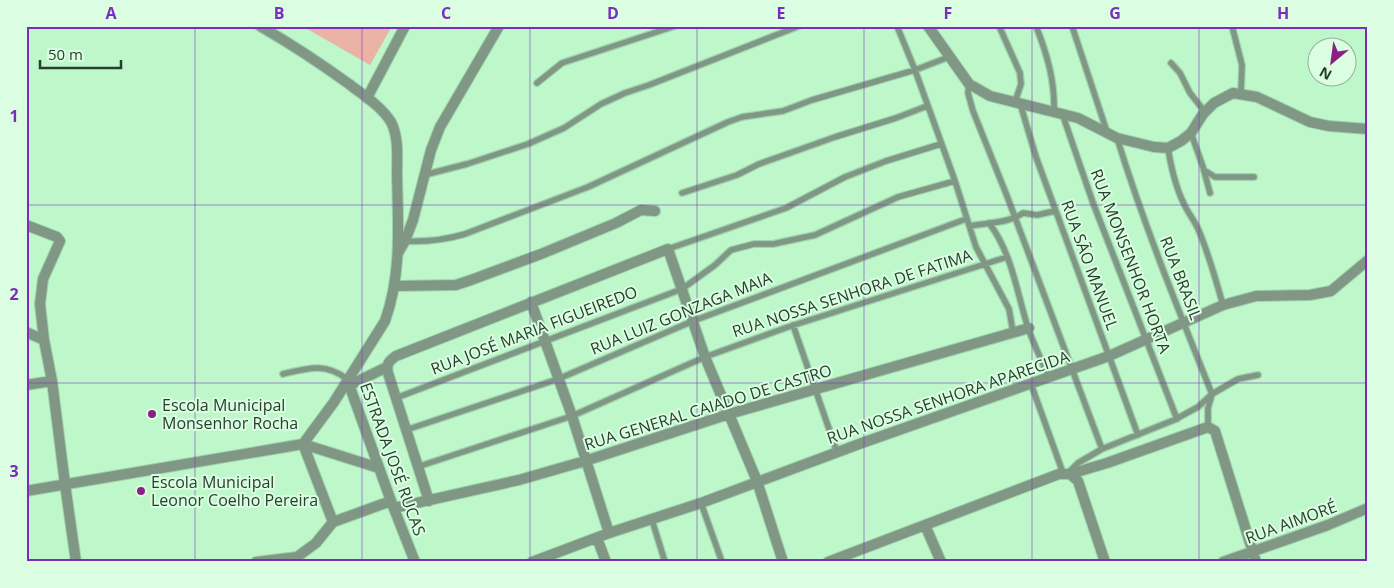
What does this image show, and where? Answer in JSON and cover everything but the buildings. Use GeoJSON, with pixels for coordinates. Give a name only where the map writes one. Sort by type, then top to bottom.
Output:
{"type":"FeatureCollection","features":[{"type":"Feature","properties":{"kind":"street","name":"ESTRADA JOSÉ RUCAS"},"geometry":{"type":"LineString","coordinates":[[260,26],[314,59],[367,98],[392,124],[395,135],[398,253],[395,286],[384,321],[349,382],[392,505],[415,562]]}},
{"type":"Feature","properties":{"kind":"street"},"geometry":{"type":"LineString","coordinates":[[367,98],[405,26]]}},
{"type":"Feature","properties":{"kind":"street"},"geometry":{"type":"LineString","coordinates":[[398,253],[405,242],[413,220],[424,175],[440,127],[499,26]]}},
{"type":"Feature","properties":{"kind":"street"},"geometry":{"type":"LineString","coordinates":[[928,26],[969,84],[990,96],[1078,118],[1112,136],[1154,146],[1168,148],[1181,142],[1191,133],[1214,102],[1233,93],[1258,98],[1310,122],[1329,126],[1368,129]]}},
{"type":"Feature","properties":{"kind":"street"},"geometry":{"type":"LineString","coordinates":[[395,286],[456,285],[540,254],[616,223],[641,210],[655,211]]}},
{"type":"Feature","properties":{"kind":"street"},"geometry":{"type":"LineString","coordinates":[[26,225],[57,237],[60,241],[43,279],[40,304],[76,562]]}},
{"type":"Feature","properties":{"kind":"street"},"geometry":{"type":"LineString","coordinates":[[429,501],[388,370],[389,361],[396,356],[668,249],[705,357],[756,481],[783,562]]}},
{"type":"Feature","properties":{"kind":"street","name":"RUA NOSSA SENHORA APARECIDA"},"geometry":{"type":"LineString","coordinates":[[532,562],[608,533],[701,503],[756,481],[1109,356],[1223,305],[1256,296],[1310,295],[1330,291],[1368,260]]}},
{"type":"Feature","properties":{"kind":"street"},"geometry":{"type":"LineString","coordinates":[[531,302],[572,416],[608,533]]}},
{"type":"Feature","properties":{"kind":"street","name":"RUA GENERAL CAIADO DE CASTRO"},"geometry":{"type":"LineString","coordinates":[[333,522],[392,505],[429,501],[519,480],[585,461],[729,414],[1028,328]]}},
{"type":"Feature","properties":{"kind":"street"},"geometry":{"type":"LineString","coordinates":[[26,332],[44,340]]}},
{"type":"Feature","properties":{"kind":"street"},"geometry":{"type":"LineString","coordinates":[[303,444],[349,382],[388,370]]}},
{"type":"Feature","properties":{"kind":"street"},"geometry":{"type":"LineString","coordinates":[[26,385],[52,381]]}},
{"type":"Feature","properties":{"kind":"street"},"geometry":{"type":"LineString","coordinates":[[828,562],[1067,473],[1107,464],[1206,427],[1215,432],[1256,562]]}},
{"type":"Feature","properties":{"kind":"street"},"geometry":{"type":"LineString","coordinates":[[256,562],[298,559],[316,543],[333,522],[303,444]]}},
{"type":"Feature","properties":{"kind":"street"},"geometry":{"type":"LineString","coordinates":[[26,491],[303,444],[379,468]]}},
{"type":"Feature","properties":{"kind":"street"},"geometry":{"type":"LineString","coordinates":[[1067,473],[1078,481],[1105,562]]}},
{"type":"Feature","properties":{"kind":"street","name":"RUA AIMORÉ"},"geometry":{"type":"LineString","coordinates":[[1223,562],[1328,525],[1368,508]]}},
{"type":"Feature","properties":{"kind":"street"},"geometry":{"type":"LineString","coordinates":[[926,525],[941,562]]}},
{"type":"Feature","properties":{"kind":"street"},"geometry":{"type":"LineString","coordinates":[[597,538],[606,562]]}},
{"type":"Feature","properties":{"kind":"lane"},"geometry":{"type":"LineString","coordinates":[[537,82],[562,63],[675,26]]}},
{"type":"Feature","properties":{"kind":"lane"},"geometry":{"type":"LineString","coordinates":[[424,175],[467,164],[528,144],[564,128],[587,112],[625,92],[649,85],[799,26]]}},
{"type":"Feature","properties":{"kind":"lane"},"geometry":{"type":"LineString","coordinates":[[897,26],[915,70],[976,247],[1009,309],[1013,332]]}},
{"type":"Feature","properties":{"kind":"lane"},"geometry":{"type":"LineString","coordinates":[[998,26],[1020,73],[1021,84],[1017,103]]}},
{"type":"Feature","properties":{"kind":"lane","name":"RUA MONSENHOR HORTA"},"geometry":{"type":"LineString","coordinates":[[1036,26],[1050,68],[1058,112],[1177,419]]}},
{"type":"Feature","properties":{"kind":"lane","name":"RUA BRASIL"},"geometry":{"type":"LineString","coordinates":[[1072,26],[1183,323],[1212,394]]}},
{"type":"Feature","properties":{"kind":"lane"},"geometry":{"type":"LineString","coordinates":[[1232,26],[1242,65],[1241,94]]}},
{"type":"Feature","properties":{"kind":"lane"},"geometry":{"type":"LineString","coordinates":[[405,242],[445,240],[465,234],[588,187],[728,122],[742,117],[779,112],[812,100],[915,70],[949,57]]}},
{"type":"Feature","properties":{"kind":"lane"},"geometry":{"type":"LineString","coordinates":[[1171,63],[1180,73],[1190,93],[1205,112]]}},
{"type":"Feature","properties":{"kind":"lane"},"geometry":{"type":"LineString","coordinates":[[969,84],[968,93],[973,111],[1016,218],[1102,449]]}},
{"type":"Feature","properties":{"kind":"lane","name":"RUA SÃO MANUEL"},"geometry":{"type":"LineString","coordinates":[[1017,103],[1138,435]]}},
{"type":"Feature","properties":{"kind":"lane"},"geometry":{"type":"LineString","coordinates":[[682,193],[737,175],[759,164],[835,137],[927,106]]}},
{"type":"Feature","properties":{"kind":"lane"},"geometry":{"type":"LineString","coordinates":[[1191,133],[1210,193]]}},
{"type":"Feature","properties":{"kind":"lane"},"geometry":{"type":"LineString","coordinates":[[668,249],[786,208],[844,177],[886,161],[941,144]]}},
{"type":"Feature","properties":{"kind":"lane"},"geometry":{"type":"LineString","coordinates":[[1168,148],[1177,187],[1183,203],[1198,228],[1207,251],[1223,305]]}},
{"type":"Feature","properties":{"kind":"lane"},"geometry":{"type":"LineString","coordinates":[[1204,170],[1215,177],[1254,177]]}},
{"type":"Feature","properties":{"kind":"lane","name":"RUA JOSÉ MARIA FIGUEIREDO"},"geometry":{"type":"LineString","coordinates":[[396,398],[682,289],[715,265],[731,250],[754,244],[773,244],[815,234],[898,197],[954,182]]}},
{"type":"Feature","properties":{"kind":"lane"},"geometry":{"type":"LineString","coordinates":[[970,226],[1003,222],[1023,214],[1037,215],[1055,211]]}},
{"type":"Feature","properties":{"kind":"lane","name":"RUA LUIZ GONZAGA MAIA"},"geometry":{"type":"LineString","coordinates":[[406,430],[558,379],[693,321],[966,219]]}},
{"type":"Feature","properties":{"kind":"lane"},"geometry":{"type":"LineString","coordinates":[[989,223],[1007,257],[1028,328],[1049,378]]}},
{"type":"Feature","properties":{"kind":"lane","name":"RUA NOSSA SENHORA DE FATIMA"},"geometry":{"type":"LineString","coordinates":[[417,466],[572,416],[705,357],[793,325],[1007,257]]}},
{"type":"Feature","properties":{"kind":"lane"},"geometry":{"type":"LineString","coordinates":[[793,325],[837,452]]}},
{"type":"Feature","properties":{"kind":"lane"},"geometry":{"type":"LineString","coordinates":[[283,374],[318,367],[335,372],[349,382]]}},
{"type":"Feature","properties":{"kind":"lane"},"geometry":{"type":"LineString","coordinates":[[1031,384],[1067,473],[1078,463],[1102,449],[1177,419],[1198,407],[1212,394],[1238,379],[1258,375]]}},
{"type":"Feature","properties":{"kind":"lane"},"geometry":{"type":"LineString","coordinates":[[1206,427],[1212,394]]}},
{"type":"Feature","properties":{"kind":"lane"},"geometry":{"type":"LineString","coordinates":[[701,503],[722,562]]}},
{"type":"Feature","properties":{"kind":"lane"},"geometry":{"type":"LineString","coordinates":[[652,520],[665,562]]}},
{"type":"Feature","properties":{"kind":"shaded area"},"geometry":{"type":"Polygon","coordinates":[[[302,26],[392,26],[370,65],[302,26]]]}},
{"type":"Feature","properties":{"kind":"place","name":"Escola Municipal Monsenhor Rocha"},"geometry":{"type":"Point","coordinates":[152,414]}},
{"type":"Feature","properties":{"kind":"place","name":"Escola Municipal Leonor Coelho Pereira"},"geometry":{"type":"Point","coordinates":[141,491]}}]}
